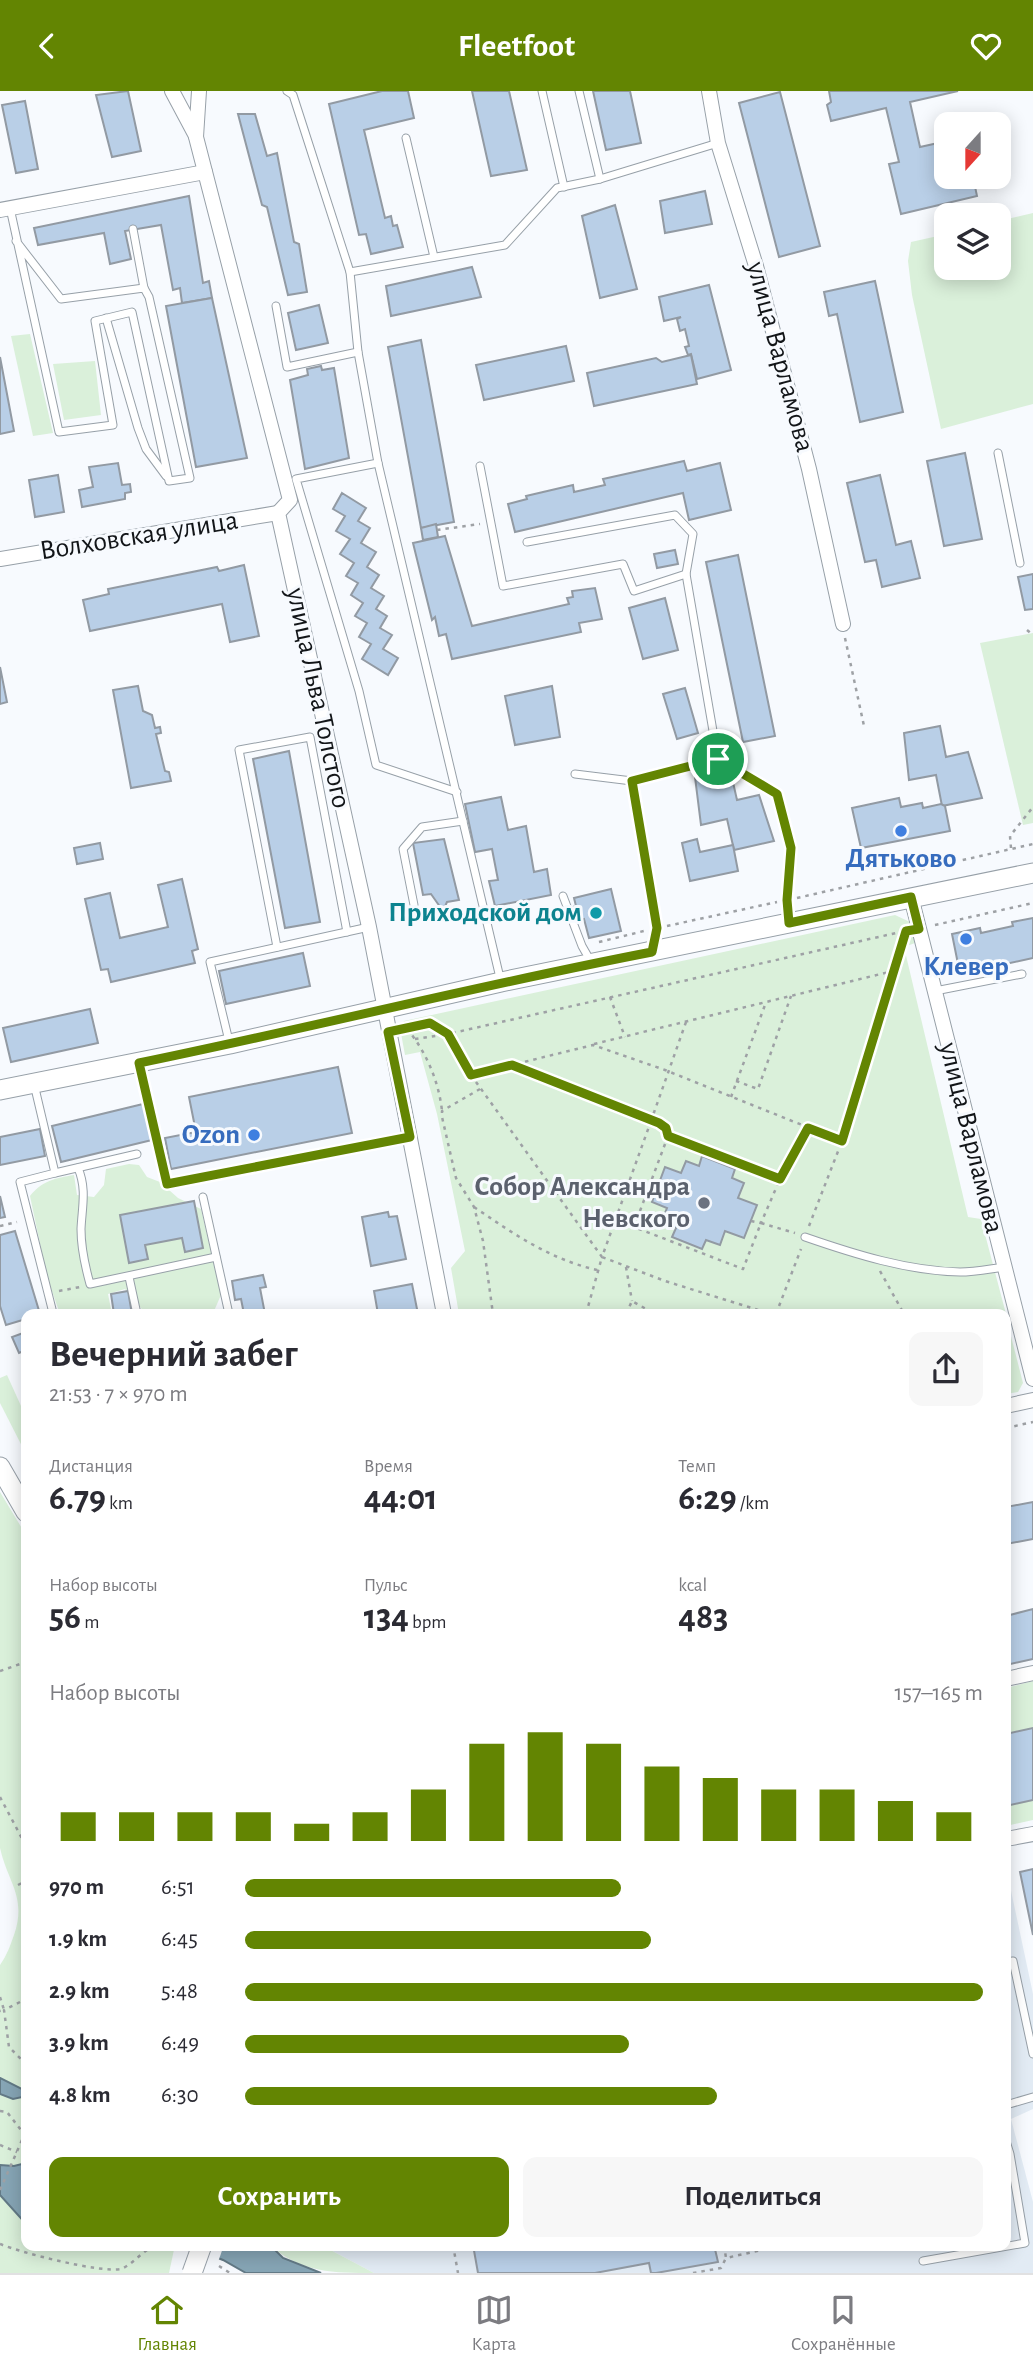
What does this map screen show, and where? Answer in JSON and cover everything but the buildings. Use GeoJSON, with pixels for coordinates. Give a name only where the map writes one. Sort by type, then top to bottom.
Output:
{"type":"FeatureCollection","features":[{"type":"Feature","properties":{"kind":"main road"},"geometry":{"type":"LineString","coordinates":[[0,1090],[384,1011],[501,982],[1033,873]]}},
{"type":"Feature","properties":{"kind":"main road"},"geometry":{"type":"LineString","coordinates":[[0,1467],[21,1503]]}},
{"type":"Feature","properties":{"kind":"main road"},"geometry":{"type":"LineString","coordinates":[[192,2273],[200,2251]]}},
{"type":"Feature","properties":{"kind":"street"},"geometry":{"type":"LineString","coordinates":[[172,91],[196,137]]}},
{"type":"Feature","properties":{"kind":"street","name":"улица Льва Толстого"},"geometry":{"type":"LineString","coordinates":[[199,91],[196,137],[290,500],[278,513],[369,927],[443,1309]]}},
{"type":"Feature","properties":{"kind":"street","name":"улица Варламова"},"geometry":{"type":"LineString","coordinates":[[709,91],[718,143],[757,266],[809,469],[843,624]]}},
{"type":"Feature","properties":{"kind":"street"},"geometry":{"type":"LineString","coordinates":[[5,209],[205,172]]}},
{"type":"Feature","properties":{"kind":"street","name":"Волховская улица"},"geometry":{"type":"LineString","coordinates":[[0,559],[278,513]]}},
{"type":"Feature","properties":{"kind":"street","name":"улица Варламова"},"geometry":{"type":"LineString","coordinates":[[911,897],[913,930],[935,991],[1033,1379]]}},
{"type":"Feature","properties":{"kind":"street"},"geometry":{"type":"LineString","coordinates":[[1011,1405],[1033,1400]]}},
{"type":"Feature","properties":{"kind":"street"},"geometry":{"type":"LineString","coordinates":[[1011,1678],[1033,1673]]}},
{"type":"Feature","properties":{"kind":"street"},"geometry":{"type":"LineString","coordinates":[[1011,1838],[1033,1834]]}},
{"type":"Feature","properties":{"kind":"lane"},"geometry":{"type":"LineString","coordinates":[[287,91],[293,95],[350,272],[358,352],[378,463],[501,982]]}},
{"type":"Feature","properties":{"kind":"lane"},"geometry":{"type":"LineString","coordinates":[[542,91],[565,187]]}},
{"type":"Feature","properties":{"kind":"lane"},"geometry":{"type":"LineString","coordinates":[[579,91],[600,179]]}},
{"type":"Feature","properties":{"kind":"lane"},"geometry":{"type":"LineString","coordinates":[[407,138],[434,257]]}},
{"type":"Feature","properties":{"kind":"lane"},"geometry":{"type":"LineString","coordinates":[[350,272],[505,245],[557,188],[600,179],[718,143]]}},
{"type":"Feature","properties":{"kind":"lane"},"geometry":{"type":"LineString","coordinates":[[5,209],[16,241],[60,432],[113,425],[96,321],[132,312],[169,481]]}},
{"type":"Feature","properties":{"kind":"lane"},"geometry":{"type":"LineString","coordinates":[[133,229],[144,288],[149,297],[190,478],[169,481]]}},
{"type":"Feature","properties":{"kind":"lane"},"geometry":{"type":"LineString","coordinates":[[16,241],[61,299],[144,288]]}},
{"type":"Feature","properties":{"kind":"lane"},"geometry":{"type":"LineString","coordinates":[[276,306],[287,367],[358,352]]}},
{"type":"Feature","properties":{"kind":"lane"},"geometry":{"type":"LineString","coordinates":[[106,318],[146,449],[169,481]]}},
{"type":"Feature","properties":{"kind":"lane"},"geometry":{"type":"LineString","coordinates":[[998,453],[1020,563]]}},
{"type":"Feature","properties":{"kind":"lane"},"geometry":{"type":"LineString","coordinates":[[378,463],[296,479],[359,691],[376,765],[457,792]]}},
{"type":"Feature","properties":{"kind":"lane"},"geometry":{"type":"LineString","coordinates":[[480,466],[503,586],[622,564],[634,591],[686,573]]}},
{"type":"Feature","properties":{"kind":"lane"},"geometry":{"type":"LineString","coordinates":[[527,542],[675,515],[693,534],[686,573],[718,759]]}},
{"type":"Feature","properties":{"kind":"lane"},"geometry":{"type":"LineString","coordinates":[[277,947],[239,750],[310,737],[347,932]]}},
{"type":"Feature","properties":{"kind":"lane"},"geometry":{"type":"LineString","coordinates":[[575,774],[632,781],[718,759],[777,794],[791,848],[787,900],[789,923]]}},
{"type":"Feature","properties":{"kind":"lane"},"geometry":{"type":"LineString","coordinates":[[632,781],[657,928],[652,952]]}},
{"type":"Feature","properties":{"kind":"lane"},"geometry":{"type":"LineString","coordinates":[[414,905],[403,849],[422,827],[463,821]]}},
{"type":"Feature","properties":{"kind":"lane"},"geometry":{"type":"LineString","coordinates":[[563,896],[582,946],[592,964]]}},
{"type":"Feature","properties":{"kind":"lane"},"geometry":{"type":"LineString","coordinates":[[230,1044],[210,962],[369,927]]}},
{"type":"Feature","properties":{"kind":"lane"},"geometry":{"type":"LineString","coordinates":[[935,991],[1023,974]]}},
{"type":"Feature","properties":{"kind":"lane"},"geometry":{"type":"LineString","coordinates":[[139,1063],[167,1184],[410,1137]]}},
{"type":"Feature","properties":{"kind":"lane"},"geometry":{"type":"LineString","coordinates":[[34,1084],[55,1173]]}},
{"type":"Feature","properties":{"kind":"lane"},"geometry":{"type":"LineString","coordinates":[[52,1309],[20,1182],[138,1154]]}},
{"type":"Feature","properties":{"kind":"lane"},"geometry":{"type":"LineString","coordinates":[[78,1168],[83,1179],[85,1196],[81,1230],[83,1256],[90,1285],[216,1257]]}},
{"type":"Feature","properties":{"kind":"lane"},"geometry":{"type":"LineString","coordinates":[[203,1197],[228,1309]]}},
{"type":"Feature","properties":{"kind":"lane"},"geometry":{"type":"LineString","coordinates":[[805,1237],[873,1258],[950,1271],[1003,1267]]}},
{"type":"Feature","properties":{"kind":"lane"},"geometry":{"type":"LineString","coordinates":[[130,1277],[135,1309]]}},
{"type":"Feature","properties":{"kind":"lane"},"geometry":{"type":"LineString","coordinates":[[1011,1961],[1033,2054]]}},
{"type":"Feature","properties":{"kind":"lane"},"geometry":{"type":"LineString","coordinates":[[1011,2104],[1033,2097]]}},
{"type":"Feature","properties":{"kind":"lane"},"geometry":{"type":"LineString","coordinates":[[1011,2170],[1025,2243],[1011,2245]]}},
{"type":"Feature","properties":{"kind":"lane"},"geometry":{"type":"LineString","coordinates":[[923,2261],[980,2251]]}},
{"type":"Feature","properties":{"kind":"path"},"geometry":{"type":"LineString","coordinates":[[437,530],[491,523]]}},
{"type":"Feature","properties":{"kind":"path"},"geometry":{"type":"LineString","coordinates":[[1027,630],[1033,635]]}},
{"type":"Feature","properties":{"kind":"path"},"geometry":{"type":"LineString","coordinates":[[849,653],[864,726]]}},
{"type":"Feature","properties":{"kind":"path"},"geometry":{"type":"LineString","coordinates":[[1011,850],[1010,836],[1033,807]]}},
{"type":"Feature","properties":{"kind":"path"},"geometry":{"type":"LineString","coordinates":[[582,946],[1033,844]]}},
{"type":"Feature","properties":{"kind":"path"},"geometry":{"type":"LineString","coordinates":[[415,1039],[448,1034],[1033,903]]}},
{"type":"Feature","properties":{"kind":"path"},"geometry":{"type":"LineString","coordinates":[[778,1309],[842,1141],[893,971],[913,930]]}},
{"type":"Feature","properties":{"kind":"path"},"geometry":{"type":"LineString","coordinates":[[471,1075],[893,971]]}},
{"type":"Feature","properties":{"kind":"path"},"geometry":{"type":"LineString","coordinates":[[736,1081],[758,1089],[791,996]]}},
{"type":"Feature","properties":{"kind":"path"},"geometry":{"type":"LineString","coordinates":[[610,997],[625,1037]]}},
{"type":"Feature","properties":{"kind":"path"},"geometry":{"type":"LineString","coordinates":[[730,1097],[765,1003]]}},
{"type":"Feature","properties":{"kind":"path"},"geometry":{"type":"LineString","coordinates":[[587,1309],[601,1257],[687,1022]]}},
{"type":"Feature","properties":{"kind":"path"},"geometry":{"type":"LineString","coordinates":[[388,1032],[430,1023],[448,1034],[471,1075],[601,1257],[756,1309]]}},
{"type":"Feature","properties":{"kind":"path"},"geometry":{"type":"LineString","coordinates":[[406,1028],[426,1056],[441,1098],[456,1178],[474,1207],[483,1241],[492,1309]]}},
{"type":"Feature","properties":{"kind":"path"},"geometry":{"type":"LineString","coordinates":[[593,1045],[669,1072],[842,1141]]}},
{"type":"Feature","properties":{"kind":"path"},"geometry":{"type":"LineString","coordinates":[[512,1065],[666,1128],[668,1136],[634,1227],[743,1269],[780,1179],[808,1128]]}},
{"type":"Feature","properties":{"kind":"path"},"geometry":{"type":"LineString","coordinates":[[442,1111],[481,1089]]}},
{"type":"Feature","properties":{"kind":"path"},"geometry":{"type":"LineString","coordinates":[[668,1136],[780,1179]]}},
{"type":"Feature","properties":{"kind":"path"},"geometry":{"type":"LineString","coordinates":[[474,1207],[541,1250],[598,1270]]}},
{"type":"Feature","properties":{"kind":"path"},"geometry":{"type":"LineString","coordinates":[[0,1227],[29,1219]]}},
{"type":"Feature","properties":{"kind":"path"},"geometry":{"type":"LineString","coordinates":[[751,1220],[805,1237]]}},
{"type":"Feature","properties":{"kind":"path"},"geometry":{"type":"LineString","coordinates":[[873,1258],[901,1309]]}},
{"type":"Feature","properties":{"kind":"path"},"geometry":{"type":"LineString","coordinates":[[626,1267],[632,1301],[628,1309]]}},
{"type":"Feature","properties":{"kind":"path"},"geometry":{"type":"LineString","coordinates":[[48,1293],[90,1285]]}},
{"type":"Feature","properties":{"kind":"path"},"geometry":{"type":"LineString","coordinates":[[632,1301],[649,1309]]}},
{"type":"Feature","properties":{"kind":"path"},"geometry":{"type":"LineString","coordinates":[[1011,1427],[1033,1422]]}},
{"type":"Feature","properties":{"kind":"path"},"geometry":{"type":"LineString","coordinates":[[0,1671],[21,1664]]}},
{"type":"Feature","properties":{"kind":"path"},"geometry":{"type":"LineString","coordinates":[[0,1797],[21,1837]]}},
{"type":"Feature","properties":{"kind":"path"},"geometry":{"type":"LineString","coordinates":[[0,1997],[9,2047],[21,2059]]}},
{"type":"Feature","properties":{"kind":"path"},"geometry":{"type":"LineString","coordinates":[[2,2011],[21,2001]]}},
{"type":"Feature","properties":{"kind":"path"},"geometry":{"type":"LineString","coordinates":[[0,2034],[7,2034]]}},
{"type":"Feature","properties":{"kind":"path"},"geometry":{"type":"LineString","coordinates":[[0,2111],[7,2112],[21,2128]]}},
{"type":"Feature","properties":{"kind":"path"},"geometry":{"type":"LineString","coordinates":[[0,2190],[21,2142]]}},
{"type":"Feature","properties":{"kind":"path"},"geometry":{"type":"LineString","coordinates":[[0,2145],[17,2152]]}},
{"type":"Feature","properties":{"kind":"path"},"geometry":{"type":"LineString","coordinates":[[0,2244],[28,2255],[106,2271],[119,2270],[144,2251]]}},
{"type":"Feature","properties":{"kind":"path"},"geometry":{"type":"LineString","coordinates":[[454,2251],[458,2273]]}},
{"type":"Feature","properties":{"kind":"path"},"geometry":{"type":"LineString","coordinates":[[693,2273],[721,2268],[726,2258],[725,2251]]}},
{"type":"Feature","properties":{"kind":"path"},"geometry":{"type":"LineString","coordinates":[[726,2258],[757,2251]]}},
{"type":"Feature","properties":{"kind":"path"},"geometry":{"type":"LineString","coordinates":[[219,2266],[230,2273]]}},
{"type":"Feature","properties":{"kind":"shaded area"},"geometry":{"type":"Polygon","coordinates":[[[1011,1891],[1033,1994],[1033,2109],[1011,2119],[1011,1891]]]}},
{"type":"Feature","properties":{"kind":"shaded area"},"geometry":{"type":"Polygon","coordinates":[[[1011,2119],[1033,2202],[1033,2273],[374,2273],[332,2251],[1011,2251],[1011,2119]]]}},
{"type":"Feature","properties":{"kind":"green space"},"geometry":{"type":"Polygon","coordinates":[[[1033,213],[1033,404],[941,429],[912,295],[908,261],[911,242],[934,237],[934,280],[1011,280],[1011,218],[1033,213]]]}},
{"type":"Feature","properties":{"kind":"green space"},"geometry":{"type":"Polygon","coordinates":[[[30,334],[53,433],[33,436],[11,336],[30,334]]]}},
{"type":"Feature","properties":{"kind":"green space"},"geometry":{"type":"Polygon","coordinates":[[[95,361],[101,415],[64,420],[53,364],[95,361]]]}},
{"type":"Feature","properties":{"kind":"green space"},"geometry":{"type":"Polygon","coordinates":[[[1033,633],[1033,823],[1023,825],[980,643],[1033,633]]]}},
{"type":"Feature","properties":{"kind":"green space"},"geometry":{"type":"Polygon","coordinates":[[[895,915],[910,922],[915,943],[904,947],[968,1217],[981,1219],[1005,1309],[458,1309],[451,1268],[465,1251],[437,1114],[420,1052],[405,1055],[400,1028],[404,1021],[895,915]]]}},
{"type":"Feature","properties":{"kind":"green space"},"geometry":{"type":"Polygon","coordinates":[[[129,1164],[139,1165],[147,1177],[160,1182],[178,1198],[201,1209],[221,1295],[215,1309],[142,1309],[125,1289],[108,1294],[111,1309],[58,1309],[47,1277],[30,1196],[49,1181],[74,1175],[77,1195],[94,1197],[104,1185],[106,1169],[129,1164]]]}},
{"type":"Feature","properties":{"kind":"green space"},"geometry":{"type":"Polygon","coordinates":[[[1011,1336],[1023,1383],[1018,1392],[1011,1393],[1011,1336]]]}},
{"type":"Feature","properties":{"kind":"green space"},"geometry":{"type":"Polygon","coordinates":[[[7,1375],[21,1406],[21,1444],[0,1403],[0,1378],[7,1375]]]}},
{"type":"Feature","properties":{"kind":"green space"},"geometry":{"type":"Polygon","coordinates":[[[0,1492],[21,1527],[21,2088],[0,2078],[0,1965],[14,1935],[18,1910],[15,1890],[0,1848],[0,1492]]]}},
{"type":"Feature","properties":{"kind":"green space"},"geometry":{"type":"Polygon","coordinates":[[[1033,1681],[1033,1820],[1011,1825],[1011,1687],[1033,1681]]]}},
{"type":"Feature","properties":{"kind":"green space"},"geometry":{"type":"Polygon","coordinates":[[[0,2094],[21,2098],[21,2164],[0,2165],[0,2094]]]}},
{"type":"Feature","properties":{"kind":"green space"},"geometry":{"type":"Polygon","coordinates":[[[0,2195],[21,2218],[21,2251],[174,2251],[169,2273],[0,2273],[0,2195]]]}},
{"type":"Feature","properties":{"kind":"green space"},"geometry":{"type":"Polygon","coordinates":[[[278,2251],[332,2251],[374,2273],[332,2272],[306,2266],[278,2251]]]}},
{"type":"Feature","properties":{"kind":"water"},"geometry":{"type":"Polygon","coordinates":[[[0,2078],[21,2088],[21,2097],[13,2099],[0,2094],[0,2078]]]}},
{"type":"Feature","properties":{"kind":"water"},"geometry":{"type":"Polygon","coordinates":[[[21,2164],[21,2218],[0,2195],[0,2165],[21,2164]]]}},
{"type":"Feature","properties":{"kind":"water"},"geometry":{"type":"Polygon","coordinates":[[[200,2251],[276,2251],[283,2258],[321,2273],[246,2273],[200,2251]]]}},
{"type":"Feature","properties":{"kind":"pier"},"geometry":{"type":"Polygon","coordinates":[[[191,2251],[222,2251],[218,2262],[191,2251]]]}},
{"type":"Feature","properties":{"kind":"place","name":"Дятьково"},"geometry":{"type":"Point","coordinates":[901,831]}},
{"type":"Feature","properties":{"kind":"place","name":"Приходской дом"},"geometry":{"type":"Point","coordinates":[596,913]}},
{"type":"Feature","properties":{"kind":"place","name":"Клевер"},"geometry":{"type":"Point","coordinates":[966,939]}},
{"type":"Feature","properties":{"kind":"place","name":"Ozon"},"geometry":{"type":"Point","coordinates":[254,1135]}},
{"type":"Feature","properties":{"kind":"place","name":"Собор Александра Невского"},"geometry":{"type":"Point","coordinates":[704,1203]}},
{"type":"Feature","properties":{"kind":"route"},"geometry":{"type":"LineString","coordinates":[[718,759],[777,794],[791,848],[787,900],[789,923],[911,897],[919,929],[906,931],[842,1141],[808,1128],[780,1179],[668,1136],[666,1128],[659,1123],[512,1065],[471,1075],[448,1034],[430,1023],[388,1032],[410,1137],[167,1184],[139,1063],[384,1011],[501,982],[652,952],[657,928],[632,781],[718,759]]}}]}
